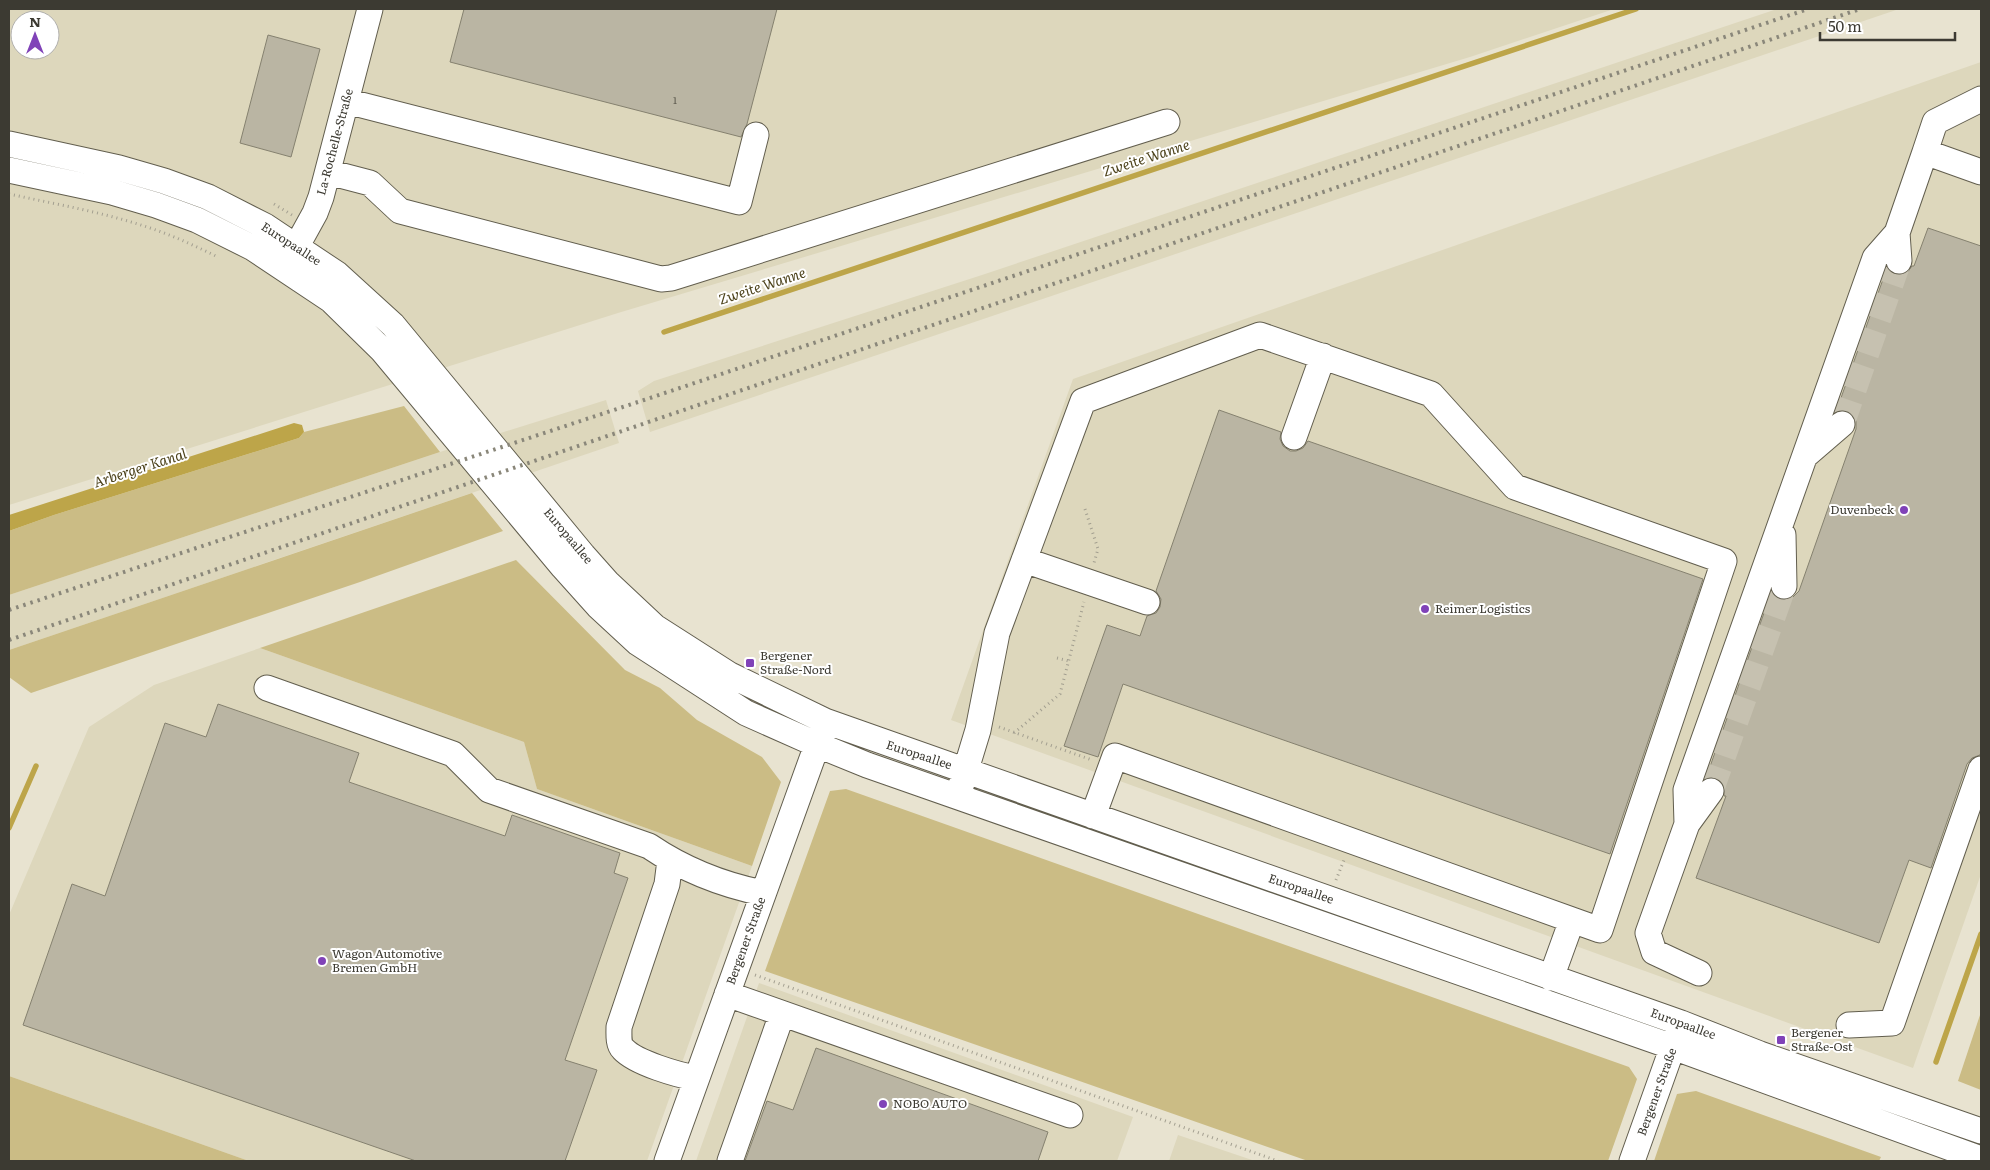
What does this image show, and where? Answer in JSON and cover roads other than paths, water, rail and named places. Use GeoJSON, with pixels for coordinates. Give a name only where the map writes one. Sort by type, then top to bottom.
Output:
{"type":"FeatureCollection","features":[{"type":"Feature","properties":{"kind":"street","name":"La-Rochelle-Straße"},"geometry":{"type":"LineString","coordinates":[[284,268],[315,212],[328,172],[370,9]]}},
{"type":"Feature","properties":{"kind":"street"},"geometry":{"type":"LineString","coordinates":[[1687,824],[1686,790],[1875,258],[1897,233],[1935,122],[1981,99]]}},
{"type":"Feature","properties":{"kind":"street"},"geometry":{"type":"LineString","coordinates":[[346,101],[739,202],[756,135]]}},
{"type":"Feature","properties":{"kind":"street"},"geometry":{"type":"LineString","coordinates":[[328,172],[370,182],[400,211],[648,276],[666,279],[1167,122]]}},
{"type":"Feature","properties":{"kind":"street","name":"Europaallee"},"geometry":{"type":"LineString","coordinates":[[9,144],[119,168],[164,181],[217,201],[265,226],[337,274],[393,324],[607,582],[655,626],[730,676],[825,721],[877,741],[1014,787],[1681,1023],[1760,1054],[1981,1131]]}},
{"type":"Feature","properties":{"kind":"street"},"geometry":{"type":"LineString","coordinates":[[1925,152],[1981,172]]}},
{"type":"Feature","properties":{"kind":"street","name":"Europaallee"},"geometry":{"type":"LineString","coordinates":[[9,170],[112,192],[197,220],[253,248],[331,300],[382,350],[598,606],[638,643],[746,713],[818,746],[957,797],[1673,1047],[1981,1159]]}},
{"type":"Feature","properties":{"kind":"street"},"geometry":{"type":"LineString","coordinates":[[1897,233],[1899,261]]}},
{"type":"Feature","properties":{"kind":"street"},"geometry":{"type":"LineString","coordinates":[[957,797],[967,771],[980,720],[997,634],[1024,560],[1049,519],[1083,401],[1260,335],[1431,394],[1515,487],[1724,561],[1600,930],[1115,756],[1093,816]]}},
{"type":"Feature","properties":{"kind":"street"},"geometry":{"type":"LineString","coordinates":[[1294,436],[1323,356]]}},
{"type":"Feature","properties":{"kind":"street"},"geometry":{"type":"LineString","coordinates":[[1804,457],[1842,424]]}},
{"type":"Feature","properties":{"kind":"street"},"geometry":{"type":"LineString","coordinates":[[1783,517],[1784,586]]}},
{"type":"Feature","properties":{"kind":"street"},"geometry":{"type":"LineString","coordinates":[[1024,560],[1147,602]]}},
{"type":"Feature","properties":{"kind":"street"},"geometry":{"type":"LineString","coordinates":[[266,688],[453,754],[489,790],[649,846],[670,860],[738,888],[763,894]]}},
{"type":"Feature","properties":{"kind":"street","name":"Bergener Straße"},"geometry":{"type":"LineString","coordinates":[[667,1161],[818,746],[825,721]]}},
{"type":"Feature","properties":{"kind":"street"},"geometry":{"type":"LineString","coordinates":[[1849,1025],[1892,1023],[1981,770]]}},
{"type":"Feature","properties":{"kind":"street"},"geometry":{"type":"LineString","coordinates":[[1003,812],[1014,787]]}},
{"type":"Feature","properties":{"kind":"street"},"geometry":{"type":"LineString","coordinates":[[1699,973],[1654,952],[1648,933],[1687,824],[1711,791]]}},
{"type":"Feature","properties":{"kind":"street"},"geometry":{"type":"LineString","coordinates":[[670,860],[667,884],[619,1027],[619,1038],[622,1049],[633,1056],[673,1074],[696,1078]]}},
{"type":"Feature","properties":{"kind":"street"},"geometry":{"type":"LineString","coordinates":[[1551,978],[1572,920]]}},
{"type":"Feature","properties":{"kind":"street"},"geometry":{"type":"LineString","coordinates":[[727,994],[1070,1115]]}},
{"type":"Feature","properties":{"kind":"street"},"geometry":{"type":"LineString","coordinates":[[730,1161],[782,1014]]}},
{"type":"Feature","properties":{"kind":"street","name":"Bergener Straße"},"geometry":{"type":"LineString","coordinates":[[1632,1161],[1681,1023]]}},
{"type":"Feature","properties":{"kind":"waterway","name":"Zweite Wanne"},"geometry":{"type":"LineString","coordinates":[[664,332],[1636,9]]}},
{"type":"Feature","properties":{"kind":"waterway"},"geometry":{"type":"LineString","coordinates":[[9,828],[36,766]]}},
{"type":"Feature","properties":{"kind":"waterway"},"geometry":{"type":"LineString","coordinates":[[1936,1062],[1981,934]]}},
{"type":"Feature","properties":{"kind":"tunnel"},"geometry":{"type":"LineString","coordinates":[[1842,424],[1899,261]]}},
{"type":"Feature","properties":{"kind":"tunnel"},"geometry":{"type":"LineString","coordinates":[[1711,791],[1784,586]]}},
{"type":"Feature","properties":{"kind":"railway"},"geometry":{"type":"LineString","coordinates":[[9,610],[644,400],[1808,9]]}},
{"type":"Feature","properties":{"kind":"railway"},"geometry":{"type":"LineString","coordinates":[[9,640],[1860,9]]}},
{"type":"Feature","properties":{"kind":"place","name":"Duvenbeck"},"geometry":{"type":"Point","coordinates":[1904,510]}},
{"type":"Feature","properties":{"kind":"place","name":"Reimer Logistics"},"geometry":{"type":"Point","coordinates":[1425,609]}},
{"type":"Feature","properties":{"kind":"place","name":"Bergener Straße-Nord"},"geometry":{"type":"Point","coordinates":[750,663]}},
{"type":"Feature","properties":{"kind":"place","name":"Wagon Automotive Bremen GmbH"},"geometry":{"type":"Point","coordinates":[322,961]}},
{"type":"Feature","properties":{"kind":"place","name":"Bergener Straße-Ost"},"geometry":{"type":"Point","coordinates":[1781,1040]}},
{"type":"Feature","properties":{"kind":"place","name":"NOBO AUTO"},"geometry":{"type":"Point","coordinates":[883,1104]}},
{"type":"Feature","properties":{"kind":"water label","name":"Arberger Kanal"},"geometry":{"type":"Point","coordinates":[140,468]}}]}
